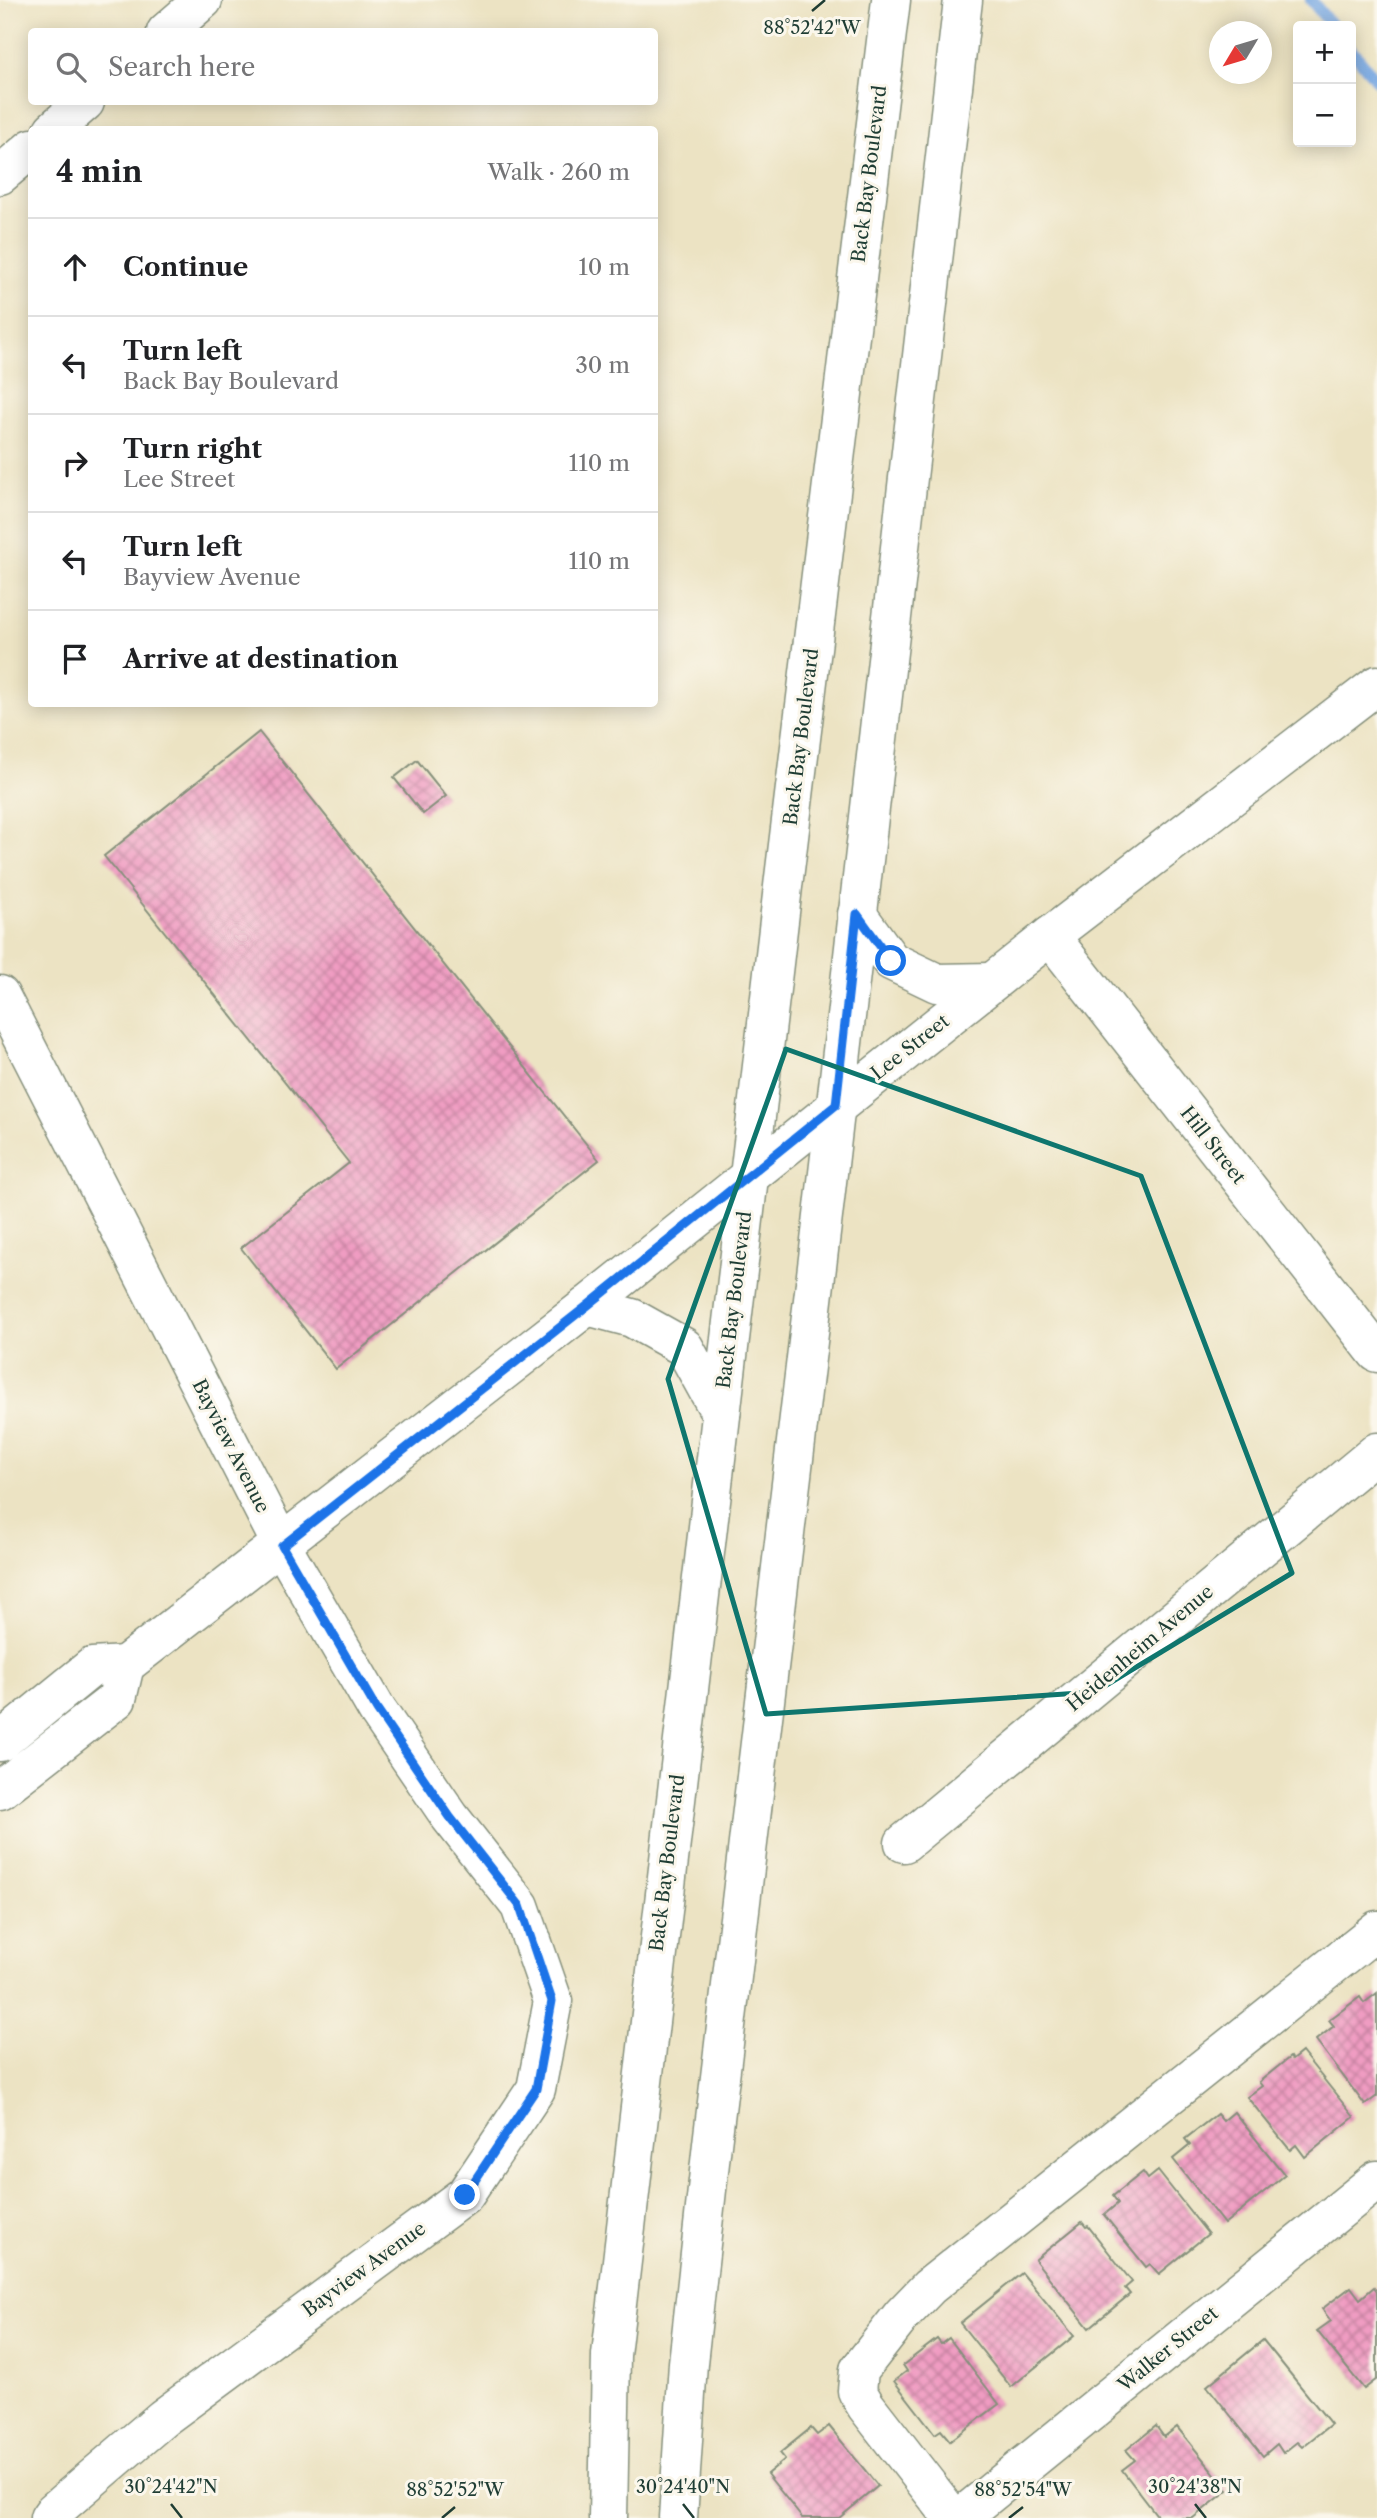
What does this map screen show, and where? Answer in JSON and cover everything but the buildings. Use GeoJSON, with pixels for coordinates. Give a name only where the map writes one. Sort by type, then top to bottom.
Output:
{"type":"FeatureCollection","features":[{"type":"Feature","properties":{"kind":"street"},"geometry":{"type":"LineString","coordinates":[[171,28],[203,0]]}},
{"type":"Feature","properties":{"kind":"street","name":"Back Bay Boulevard"},"geometry":{"type":"LineString","coordinates":[[608,2518],[611,2355],[748,1176],[891,0]]}},
{"type":"Feature","properties":{"kind":"street"},"geometry":{"type":"LineString","coordinates":[[678,2518],[688,2363],[710,2157],[836,1105],[963,0]]}},
{"type":"Feature","properties":{"kind":"street"},"geometry":{"type":"LineString","coordinates":[[58,126],[82,105]]}},
{"type":"Feature","properties":{"kind":"street"},"geometry":{"type":"LineString","coordinates":[[0,175],[28,151]]}},
{"type":"Feature","properties":{"kind":"street","name":"Lee Street"},"geometry":{"type":"LineString","coordinates":[[125,1665],[282,1546],[587,1306],[1050,936],[1377,684]]}},
{"type":"Feature","properties":{"kind":"street"},"geometry":{"type":"LineString","coordinates":[[857,914],[891,961],[937,983],[992,982]]}},
{"type":"Feature","properties":{"kind":"street","name":"Hill Street"},"geometry":{"type":"LineString","coordinates":[[1050,936],[1377,1353]]}},
{"type":"Feature","properties":{"kind":"street","name":"Bayview Avenue"},"geometry":{"type":"LineString","coordinates":[[0,995],[282,1546],[377,1710],[450,1817],[520,1906],[552,2001],[536,2089],[465,2195],[163,2418],[49,2518]]}},
{"type":"Feature","properties":{"kind":"street"},"geometry":{"type":"LineString","coordinates":[[587,1306],[632,1318],[684,1347],[721,1414]]}},
{"type":"Feature","properties":{"kind":"street","name":"Heidenheim Avenue"},"geometry":{"type":"LineString","coordinates":[[904,1843],[1377,1452]]}},
{"type":"Feature","properties":{"kind":"street"},"geometry":{"type":"LineString","coordinates":[[0,1742],[92,1667],[125,1665],[117,1699],[0,1790]]}},
{"type":"Feature","properties":{"kind":"street"},"geometry":{"type":"LineString","coordinates":[[953,2518],[866,2406],[857,2390],[859,2370],[902,2315],[929,2287],[1377,1930]]}},
{"type":"Feature","properties":{"kind":"street","name":"Walker Street"},"geometry":{"type":"LineString","coordinates":[[960,2518],[1377,2180]]}},
{"type":"Feature","properties":{"kind":"highlighted area"},"geometry":{"type":"Polygon","coordinates":[[[786,1049],[1141,1176],[1292,1573],[1095,1692],[766,1714],[668,1379],[786,1049]]]}},
{"type":"Feature","properties":{"kind":"waterway"},"geometry":{"type":"LineString","coordinates":[[1311,0],[1328,21]]}},
{"type":"Feature","properties":{"kind":"waterway"},"geometry":{"type":"LineString","coordinates":[[1356,55],[1377,81]]}},
{"type":"Feature","properties":{"kind":"route"},"geometry":{"type":"LineString","coordinates":[[465,2195],[536,2089],[552,2001],[520,1906],[450,1817],[377,1710],[282,1546],[680,1232],[836,1105],[857,914],[891,961]]}}]}
